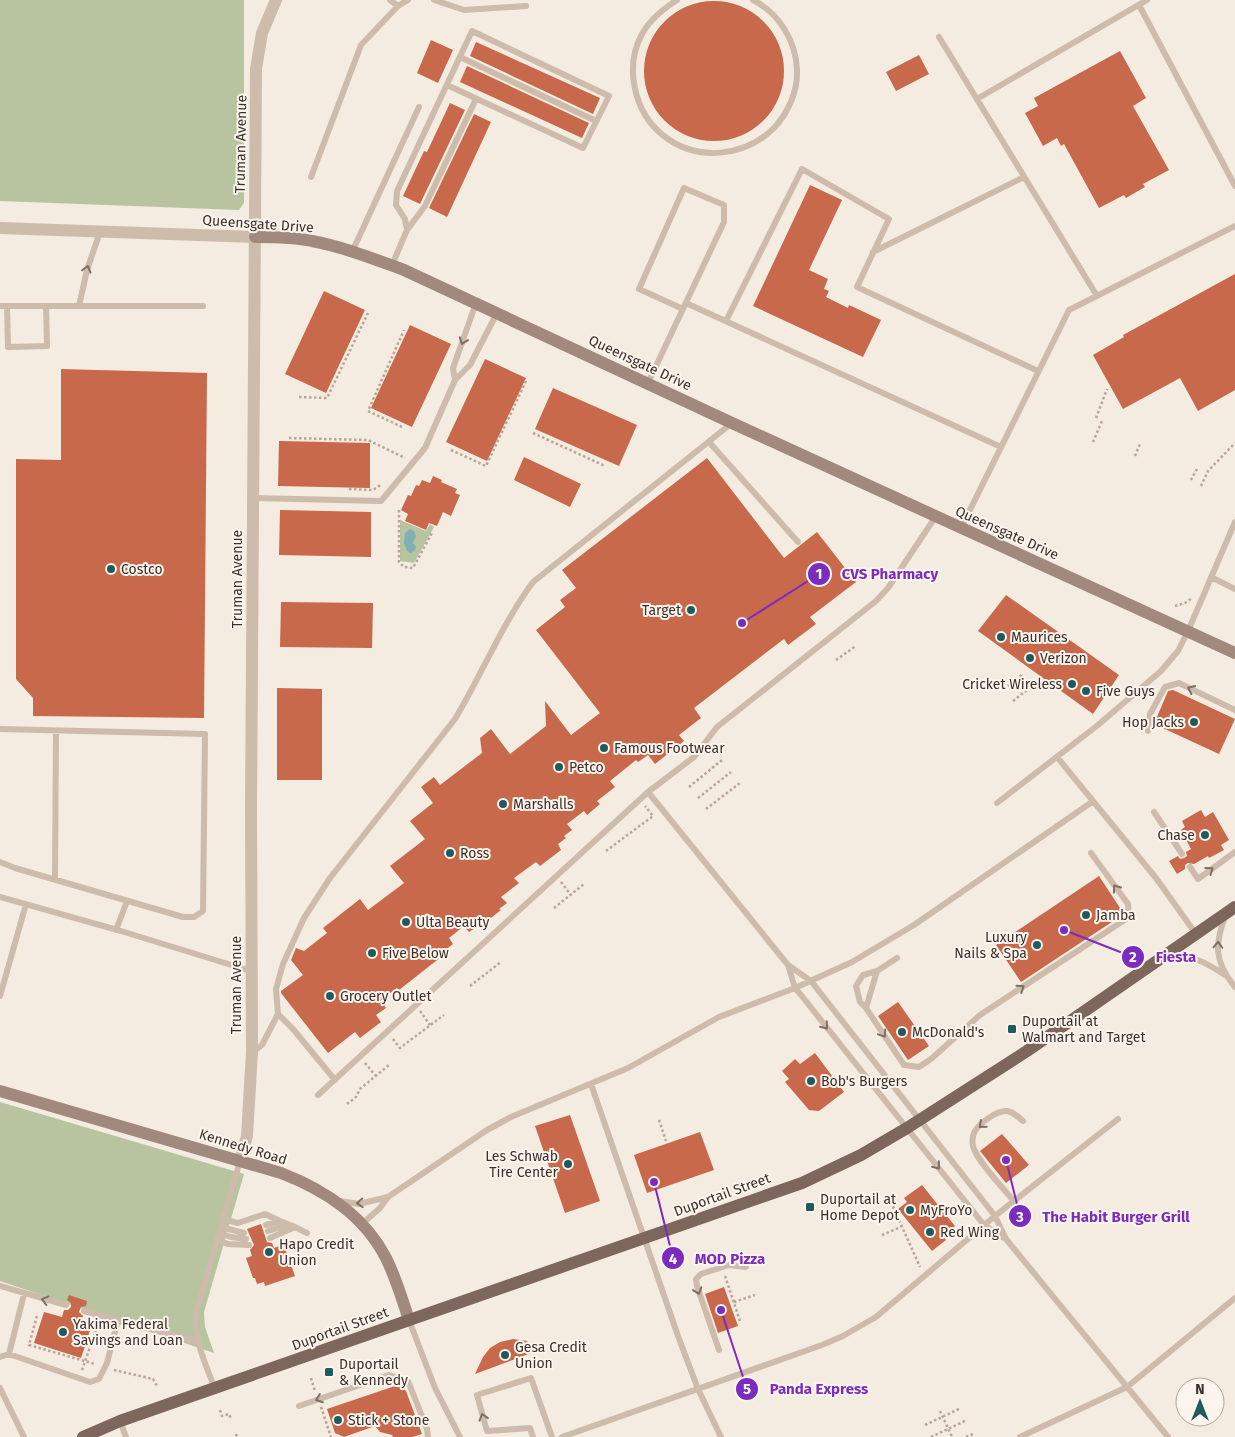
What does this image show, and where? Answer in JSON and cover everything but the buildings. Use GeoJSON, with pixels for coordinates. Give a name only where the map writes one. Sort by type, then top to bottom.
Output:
{"type":"FeatureCollection","features":[{"type":"Feature","properties":{"kind":"main road","name":"Duportail Street"},"geometry":{"type":"LineString","coordinates":[[83,1437],[120,1421],[802,1183],[861,1155],[920,1120],[1027,1051],[1231,910]]}},
{"type":"Feature","properties":{"kind":"street","name":"Truman Avenue"},"geometry":{"type":"LineString","coordinates":[[240,1161],[247,1136],[252,1052],[253,498],[257,57],[266,22],[276,0]]}},
{"type":"Feature","properties":{"kind":"street","name":"Queensgate Drive"},"geometry":{"type":"LineString","coordinates":[[0,228],[286,238],[312,241],[392,265],[1235,653]]}},
{"type":"Feature","properties":{"kind":"street","name":"Kennedy Road"},"geometry":{"type":"LineString","coordinates":[[0,1091],[287,1176],[332,1198],[362,1224],[386,1258],[409,1320]]}},
{"type":"Feature","properties":{"kind":"lane"},"geometry":{"type":"LineString","coordinates":[[390,0],[398,6]]}},
{"type":"Feature","properties":{"kind":"lane"},"geometry":{"type":"LineString","coordinates":[[311,177],[361,45],[398,6],[408,0]]}},
{"type":"Feature","properties":{"kind":"lane"},"geometry":{"type":"LineString","coordinates":[[434,0],[464,10],[526,6]]}},
{"type":"Feature","properties":{"kind":"lane"},"geometry":{"type":"LineString","coordinates":[[677,0],[659,11],[642,34],[633,60],[634,89],[645,115],[663,136],[688,150],[716,154],[742,149],[764,137],[782,119],[794,96],[797,70],[793,45],[781,22],[762,4],[753,0]]}},
{"type":"Feature","properties":{"kind":"lane"},"geometry":{"type":"LineString","coordinates":[[977,99],[1147,0]]}},
{"type":"Feature","properties":{"kind":"lane"},"geometry":{"type":"LineString","coordinates":[[1138,5],[1235,186]]}},
{"type":"Feature","properties":{"kind":"lane"},"geometry":{"type":"LineString","coordinates":[[408,230],[405,219],[396,205],[397,191],[472,31],[609,96],[583,148],[447,85]]}},
{"type":"Feature","properties":{"kind":"lane"},"geometry":{"type":"LineString","coordinates":[[939,37],[1097,296]]}},
{"type":"Feature","properties":{"kind":"lane"},"geometry":{"type":"LineString","coordinates":[[460,57],[596,121]]}},
{"type":"Feature","properties":{"kind":"lane"},"geometry":{"type":"LineString","coordinates":[[392,265],[408,230],[425,206],[476,99]]}},
{"type":"Feature","properties":{"kind":"lane"},"geometry":{"type":"LineString","coordinates":[[352,252],[419,107]]}},
{"type":"Feature","properties":{"kind":"lane"},"geometry":{"type":"LineString","coordinates":[[726,321],[802,169],[889,220],[857,287],[1038,371]]}},
{"type":"Feature","properties":{"kind":"lane"},"geometry":{"type":"LineString","coordinates":[[873,252],[1024,177]]}},
{"type":"Feature","properties":{"kind":"lane"},"geometry":{"type":"LineString","coordinates":[[648,384],[685,306],[724,222],[724,205],[684,188],[639,289],[685,306],[726,321],[1001,447]]}},
{"type":"Feature","properties":{"kind":"lane"},"geometry":{"type":"LineString","coordinates":[[961,528],[1069,310],[1235,226]]}},
{"type":"Feature","properties":{"kind":"lane"},"geometry":{"type":"LineString","coordinates":[[79,306],[86,270],[100,232]]}},
{"type":"Feature","properties":{"kind":"lane"},"geometry":{"type":"LineString","coordinates":[[455,380],[453,368],[476,304]]}},
{"type":"Feature","properties":{"kind":"lane"},"geometry":{"type":"LineString","coordinates":[[46,306],[47,346],[8,347],[4,306],[46,306],[79,306],[203,306]]}},
{"type":"Feature","properties":{"kind":"lane"},"geometry":{"type":"LineString","coordinates":[[253,498],[381,501],[425,448],[455,380],[470,365],[497,313]]}},
{"type":"Feature","properties":{"kind":"lane"},"geometry":{"type":"LineString","coordinates":[[252,1052],[262,1044],[278,1014],[276,989],[283,964],[304,918],[330,878],[455,719],[471,693],[519,600],[533,582],[732,423]]}},
{"type":"Feature","properties":{"kind":"lane"},"geometry":{"type":"LineString","coordinates":[[709,442],[798,542]]}},
{"type":"Feature","properties":{"kind":"lane"},"geometry":{"type":"LineString","coordinates":[[318,1095],[648,792],[694,757],[717,727],[876,601],[888,588],[936,516]]}},
{"type":"Feature","properties":{"kind":"lane"},"geometry":{"type":"LineString","coordinates":[[997,803],[1098,725],[1161,671],[1178,651],[1235,522]]}},
{"type":"Feature","properties":{"kind":"lane"},"geometry":{"type":"LineString","coordinates":[[1211,577],[1235,589]]}},
{"type":"Feature","properties":{"kind":"lane"},"geometry":{"type":"LineString","coordinates":[[1148,731],[1150,714],[1166,687],[1179,684],[1235,710]]}},
{"type":"Feature","properties":{"kind":"lane"},"geometry":{"type":"LineString","coordinates":[[0,729],[205,734],[203,911],[194,917],[183,917],[0,862]]}},
{"type":"Feature","properties":{"kind":"lane"},"geometry":{"type":"LineString","coordinates":[[55,879],[56,730]]}},
{"type":"Feature","properties":{"kind":"lane"},"geometry":{"type":"LineString","coordinates":[[1056,757],[1160,884],[1196,934]]}},
{"type":"Feature","properties":{"kind":"lane"},"geometry":{"type":"LineString","coordinates":[[648,792],[788,965],[811,981],[995,1216],[1006,1239],[1168,1437]]}},
{"type":"Feature","properties":{"kind":"lane"},"geometry":{"type":"LineString","coordinates":[[362,1224],[380,1208],[388,1197],[487,1130],[521,1112],[628,1068],[719,1017],[795,988],[852,962],[898,935],[1092,802]]}},
{"type":"Feature","properties":{"kind":"lane"},"geometry":{"type":"LineString","coordinates":[[1154,812],[1182,854]]}},
{"type":"Feature","properties":{"kind":"lane"},"geometry":{"type":"LineString","coordinates":[[1190,867],[1198,879],[1235,852]]}},
{"type":"Feature","properties":{"kind":"lane"},"geometry":{"type":"LineString","coordinates":[[897,958],[877,971],[863,975],[856,986],[860,1002],[904,1064],[919,1067],[931,1059],[980,1015],[1129,917],[1128,904],[1090,853]]}},
{"type":"Feature","properties":{"kind":"lane"},"geometry":{"type":"LineString","coordinates":[[0,897],[251,971]]}},
{"type":"Feature","properties":{"kind":"lane"},"geometry":{"type":"LineString","coordinates":[[116,930],[127,901]]}},
{"type":"Feature","properties":{"kind":"lane"},"geometry":{"type":"LineString","coordinates":[[0,996],[26,904]]}},
{"type":"Feature","properties":{"kind":"lane"},"geometry":{"type":"LineString","coordinates":[[1226,976],[1217,948],[1218,936],[1231,910]]}},
{"type":"Feature","properties":{"kind":"lane"},"geometry":{"type":"LineString","coordinates":[[1164,956],[1197,959],[1209,964],[1226,976],[1235,987]]}},
{"type":"Feature","properties":{"kind":"lane"},"geometry":{"type":"LineString","coordinates":[[788,965],[795,988],[984,1225],[1006,1239]]}},
{"type":"Feature","properties":{"kind":"lane"},"geometry":{"type":"LineString","coordinates":[[866,1008],[877,971]]}},
{"type":"Feature","properties":{"kind":"lane"},"geometry":{"type":"LineString","coordinates":[[278,1014],[293,1029],[335,1080]]}},
{"type":"Feature","properties":{"kind":"lane"},"geometry":{"type":"LineString","coordinates":[[591,1084],[698,1389],[721,1437]]}},
{"type":"Feature","properties":{"kind":"lane"},"geometry":{"type":"LineString","coordinates":[[1014,1201],[976,1153],[972,1140],[979,1127],[997,1113],[1007,1111],[1014,1113],[1022,1122]]}},
{"type":"Feature","properties":{"kind":"lane"},"geometry":{"type":"LineString","coordinates":[[562,1437],[843,1336],[876,1317],[995,1216],[1118,1119]]}},
{"type":"Feature","properties":{"kind":"lane"},"geometry":{"type":"LineString","coordinates":[[215,1389],[198,1342],[194,1323],[240,1161]]}},
{"type":"Feature","properties":{"kind":"lane"},"geometry":{"type":"LineString","coordinates":[[332,1198],[342,1202],[359,1204],[388,1197]]}},
{"type":"Feature","properties":{"kind":"lane"},"geometry":{"type":"LineString","coordinates":[[223,1219],[238,1223],[265,1214],[307,1233]]}},
{"type":"Feature","properties":{"kind":"lane"},"geometry":{"type":"LineString","coordinates":[[280,1220],[268,1231],[295,1227]]}},
{"type":"Feature","properties":{"kind":"lane"},"geometry":{"type":"LineString","coordinates":[[219,1233],[246,1239],[228,1244],[219,1233]]}},
{"type":"Feature","properties":{"kind":"lane"},"geometry":{"type":"LineString","coordinates":[[719,1350],[696,1286],[696,1279],[701,1274],[730,1265],[746,1267]]}},
{"type":"Feature","properties":{"kind":"lane"},"geometry":{"type":"LineString","coordinates":[[0,1286],[66,1305]]}},
{"type":"Feature","properties":{"kind":"lane"},"geometry":{"type":"LineString","coordinates":[[9,1354],[24,1294]]}},
{"type":"Feature","properties":{"kind":"lane"},"geometry":{"type":"LineString","coordinates":[[1020,1437],[1127,1387],[1235,1298]]}},
{"type":"Feature","properties":{"kind":"lane"},"geometry":{"type":"LineString","coordinates":[[84,1311],[198,1342]]}},
{"type":"Feature","properties":{"kind":"lane"},"geometry":{"type":"LineString","coordinates":[[0,1357],[9,1354],[90,1382],[99,1379],[107,1363],[118,1320]]}},
{"type":"Feature","properties":{"kind":"lane"},"geometry":{"type":"LineString","coordinates":[[409,1320],[435,1388],[460,1437]]}},
{"type":"Feature","properties":{"kind":"lane"},"geometry":{"type":"LineString","coordinates":[[299,1406],[388,1375],[408,1381],[427,1429],[428,1437]]}},
{"type":"Feature","properties":{"kind":"lane"},"geometry":{"type":"LineString","coordinates":[[533,1437],[530,1428],[487,1431],[477,1396],[531,1378],[552,1437]]}},
{"type":"Feature","properties":{"kind":"lane"},"geometry":{"type":"LineString","coordinates":[[0,1388],[24,1437]]}},
{"type":"Feature","properties":{"kind":"lane"},"geometry":{"type":"LineString","coordinates":[[120,1421],[126,1437]]}},
{"type":"Feature","properties":{"kind":"path"},"geometry":{"type":"LineString","coordinates":[[299,397],[327,398],[368,312]]}},
{"type":"Feature","properties":{"kind":"path"},"geometry":{"type":"LineString","coordinates":[[402,427],[368,411],[404,330]]}},
{"type":"Feature","properties":{"kind":"path"},"geometry":{"type":"LineString","coordinates":[[450,450],[486,466],[526,381]]}},
{"type":"Feature","properties":{"kind":"path"},"geometry":{"type":"LineString","coordinates":[[1096,418],[1108,389]]}},
{"type":"Feature","properties":{"kind":"path"},"geometry":{"type":"LineString","coordinates":[[1093,442],[1102,421]]}},
{"type":"Feature","properties":{"kind":"path"},"geometry":{"type":"LineString","coordinates":[[533,433],[605,466]]}},
{"type":"Feature","properties":{"kind":"path"},"geometry":{"type":"LineString","coordinates":[[289,438],[368,440],[406,458],[404,466]]}},
{"type":"Feature","properties":{"kind":"path"},"geometry":{"type":"LineString","coordinates":[[1201,486],[1208,471],[1235,443]]}},
{"type":"Feature","properties":{"kind":"path"},"geometry":{"type":"LineString","coordinates":[[1135,456],[1140,444]]}},
{"type":"Feature","properties":{"kind":"path"},"geometry":{"type":"LineString","coordinates":[[1190,480],[1198,467]]}},
{"type":"Feature","properties":{"kind":"path"},"geometry":{"type":"LineString","coordinates":[[346,489],[373,490],[389,479]]}},
{"type":"Feature","properties":{"kind":"path"},"geometry":{"type":"LineString","coordinates":[[399,510],[399,562],[404,566],[412,568],[432,533]]}},
{"type":"Feature","properties":{"kind":"path"},"geometry":{"type":"LineString","coordinates":[[1176,606],[1192,598]]}},
{"type":"Feature","properties":{"kind":"path"},"geometry":{"type":"LineString","coordinates":[[836,660],[856,646]]}},
{"type":"Feature","properties":{"kind":"path"},"geometry":{"type":"LineString","coordinates":[[1004,689],[1023,674]]}},
{"type":"Feature","properties":{"kind":"path"},"geometry":{"type":"LineString","coordinates":[[1013,701],[1032,686]]}},
{"type":"Feature","properties":{"kind":"path"},"geometry":{"type":"LineString","coordinates":[[689,787],[722,760]]}},
{"type":"Feature","properties":{"kind":"path"},"geometry":{"type":"LineString","coordinates":[[698,798],[731,772]]}},
{"type":"Feature","properties":{"kind":"path"},"geometry":{"type":"LineString","coordinates":[[706,809],[740,783]]}},
{"type":"Feature","properties":{"kind":"path"},"geometry":{"type":"LineString","coordinates":[[606,851],[652,816]]}},
{"type":"Feature","properties":{"kind":"path"},"geometry":{"type":"LineString","coordinates":[[554,908],[584,884]]}},
{"type":"Feature","properties":{"kind":"path"},"geometry":{"type":"LineString","coordinates":[[470,986],[501,962]]}},
{"type":"Feature","properties":{"kind":"path"},"geometry":{"type":"LineString","coordinates":[[400,1048],[444,1015]]}},
{"type":"Feature","properties":{"kind":"path"},"geometry":{"type":"LineString","coordinates":[[347,1104],[356,1097],[360,1089],[389,1065]]}},
{"type":"Feature","properties":{"kind":"path"},"geometry":{"type":"LineString","coordinates":[[659,1120],[666,1141]]}},
{"type":"Feature","properties":{"kind":"path"},"geometry":{"type":"LineString","coordinates":[[891,1202],[924,1276]]}},
{"type":"Feature","properties":{"kind":"path"},"geometry":{"type":"LineString","coordinates":[[882,1235],[902,1227]]}},
{"type":"Feature","properties":{"kind":"path"},"geometry":{"type":"LineString","coordinates":[[724,1276],[740,1321]]}},
{"type":"Feature","properties":{"kind":"path"},"geometry":{"type":"LineString","coordinates":[[734,1302],[755,1295]]}},
{"type":"Feature","properties":{"kind":"path"},"geometry":{"type":"LineString","coordinates":[[37,1316],[29,1344],[99,1365]]}},
{"type":"Feature","properties":{"kind":"path"},"geometry":{"type":"LineString","coordinates":[[85,1361],[96,1330]]}},
{"type":"Feature","properties":{"kind":"path"},"geometry":{"type":"LineString","coordinates":[[114,1370],[153,1379],[157,1386]]}},
{"type":"Feature","properties":{"kind":"path"},"geometry":{"type":"LineString","coordinates":[[311,1378],[316,1392]]}},
{"type":"Feature","properties":{"kind":"path"},"geometry":{"type":"LineString","coordinates":[[320,1406],[331,1437]]}},
{"type":"Feature","properties":{"kind":"path"},"geometry":{"type":"LineString","coordinates":[[925,1425],[961,1408]]}},
{"type":"Feature","properties":{"kind":"path"},"geometry":{"type":"LineString","coordinates":[[220,1410],[222,1416],[229,1414],[231,1419]]}},
{"type":"Feature","properties":{"kind":"path"},"geometry":{"type":"LineString","coordinates":[[940,1411],[952,1437]]}},
{"type":"Feature","properties":{"kind":"path"},"geometry":{"type":"LineString","coordinates":[[931,1437],[967,1420]]}},
{"type":"Feature","properties":{"kind":"path"},"geometry":{"type":"LineString","coordinates":[[966,1437],[973,1434]]}},
{"type":"Feature","properties":{"kind":"green space"},"geometry":{"type":"Polygon","coordinates":[[[0,0],[244,0],[244,203],[239,210],[0,201],[0,0]]]}},
{"type":"Feature","properties":{"kind":"green space"},"geometry":{"type":"Polygon","coordinates":[[[400,520],[426,531],[430,524],[434,527],[414,563],[400,561],[400,520]]]}},
{"type":"Feature","properties":{"kind":"green space"},"geometry":{"type":"Polygon","coordinates":[[[0,1102],[244,1174],[204,1312],[205,1327],[214,1353],[0,1281],[0,1102]]]}},
{"type":"Feature","properties":{"kind":"water"},"geometry":{"type":"Polygon","coordinates":[[[410,529],[414,531],[416,536],[413,543],[416,547],[411,553],[407,551],[404,543],[405,533],[410,529]]]}},
{"type":"Feature","properties":{"kind":"place","name":"Costco"},"geometry":{"type":"Point","coordinates":[111,569]}},
{"type":"Feature","properties":{"kind":"place","name":"Target"},"geometry":{"type":"Point","coordinates":[691,610]}},
{"type":"Feature","properties":{"kind":"place","name":"CVS Pharmacy"},"geometry":{"type":"Point","coordinates":[742,623]}},
{"type":"Feature","properties":{"kind":"place","name":"Maurices"},"geometry":{"type":"Point","coordinates":[1001,637]}},
{"type":"Feature","properties":{"kind":"place","name":"Verizon"},"geometry":{"type":"Point","coordinates":[1030,658]}},
{"type":"Feature","properties":{"kind":"place","name":"Cricket Wireless"},"geometry":{"type":"Point","coordinates":[1072,684]}},
{"type":"Feature","properties":{"kind":"place","name":"Five Guys"},"geometry":{"type":"Point","coordinates":[1086,691]}},
{"type":"Feature","properties":{"kind":"place","name":"Hop Jacks"},"geometry":{"type":"Point","coordinates":[1194,722]}},
{"type":"Feature","properties":{"kind":"place","name":"Famous Footwear"},"geometry":{"type":"Point","coordinates":[604,748]}},
{"type":"Feature","properties":{"kind":"place","name":"Petco"},"geometry":{"type":"Point","coordinates":[559,767]}},
{"type":"Feature","properties":{"kind":"place","name":"Marshalls"},"geometry":{"type":"Point","coordinates":[503,804]}},
{"type":"Feature","properties":{"kind":"place","name":"Chase"},"geometry":{"type":"Point","coordinates":[1205,835]}},
{"type":"Feature","properties":{"kind":"place","name":"Ross"},"geometry":{"type":"Point","coordinates":[450,853]}},
{"type":"Feature","properties":{"kind":"place","name":"Jamba"},"geometry":{"type":"Point","coordinates":[1086,915]}},
{"type":"Feature","properties":{"kind":"place","name":"Ulta Beauty"},"geometry":{"type":"Point","coordinates":[406,922]}},
{"type":"Feature","properties":{"kind":"place","name":"Fiesta"},"geometry":{"type":"Point","coordinates":[1064,930]}},
{"type":"Feature","properties":{"kind":"place","name":"Luxury Nails & Spa"},"geometry":{"type":"Point","coordinates":[1037,945]}},
{"type":"Feature","properties":{"kind":"place","name":"Five Below"},"geometry":{"type":"Point","coordinates":[372,953]}},
{"type":"Feature","properties":{"kind":"place","name":"Grocery Outlet"},"geometry":{"type":"Point","coordinates":[330,996]}},
{"type":"Feature","properties":{"kind":"place","name":"Duportail at Walmart and Target"},"geometry":{"type":"Point","coordinates":[1012,1029]}},
{"type":"Feature","properties":{"kind":"place","name":"McDonald's"},"geometry":{"type":"Point","coordinates":[902,1032]}},
{"type":"Feature","properties":{"kind":"place","name":"Bob's Burgers"},"geometry":{"type":"Point","coordinates":[811,1081]}},
{"type":"Feature","properties":{"kind":"place","name":"The Habit Burger Grill"},"geometry":{"type":"Point","coordinates":[1006,1160]}},
{"type":"Feature","properties":{"kind":"place","name":"Les Schwab Tire Center"},"geometry":{"type":"Point","coordinates":[568,1164]}},
{"type":"Feature","properties":{"kind":"place","name":"MOD Pizza"},"geometry":{"type":"Point","coordinates":[654,1182]}},
{"type":"Feature","properties":{"kind":"place","name":"Duportail at Home Depot"},"geometry":{"type":"Point","coordinates":[810,1207]}},
{"type":"Feature","properties":{"kind":"place","name":"MyFroYo"},"geometry":{"type":"Point","coordinates":[910,1210]}},
{"type":"Feature","properties":{"kind":"place","name":"Red Wing"},"geometry":{"type":"Point","coordinates":[930,1232]}},
{"type":"Feature","properties":{"kind":"place","name":"Hapo Credit Union"},"geometry":{"type":"Point","coordinates":[269,1252]}},
{"type":"Feature","properties":{"kind":"place","name":"Panda Express"},"geometry":{"type":"Point","coordinates":[721,1310]}},
{"type":"Feature","properties":{"kind":"place","name":"Yakima Federal Savings and Loan"},"geometry":{"type":"Point","coordinates":[63,1332]}},
{"type":"Feature","properties":{"kind":"place","name":"Gesa Credit Union"},"geometry":{"type":"Point","coordinates":[505,1355]}},
{"type":"Feature","properties":{"kind":"place","name":"Duportail & Kennedy"},"geometry":{"type":"Point","coordinates":[329,1372]}},
{"type":"Feature","properties":{"kind":"place","name":"Stick + Stone"},"geometry":{"type":"Point","coordinates":[338,1420]}}]}
